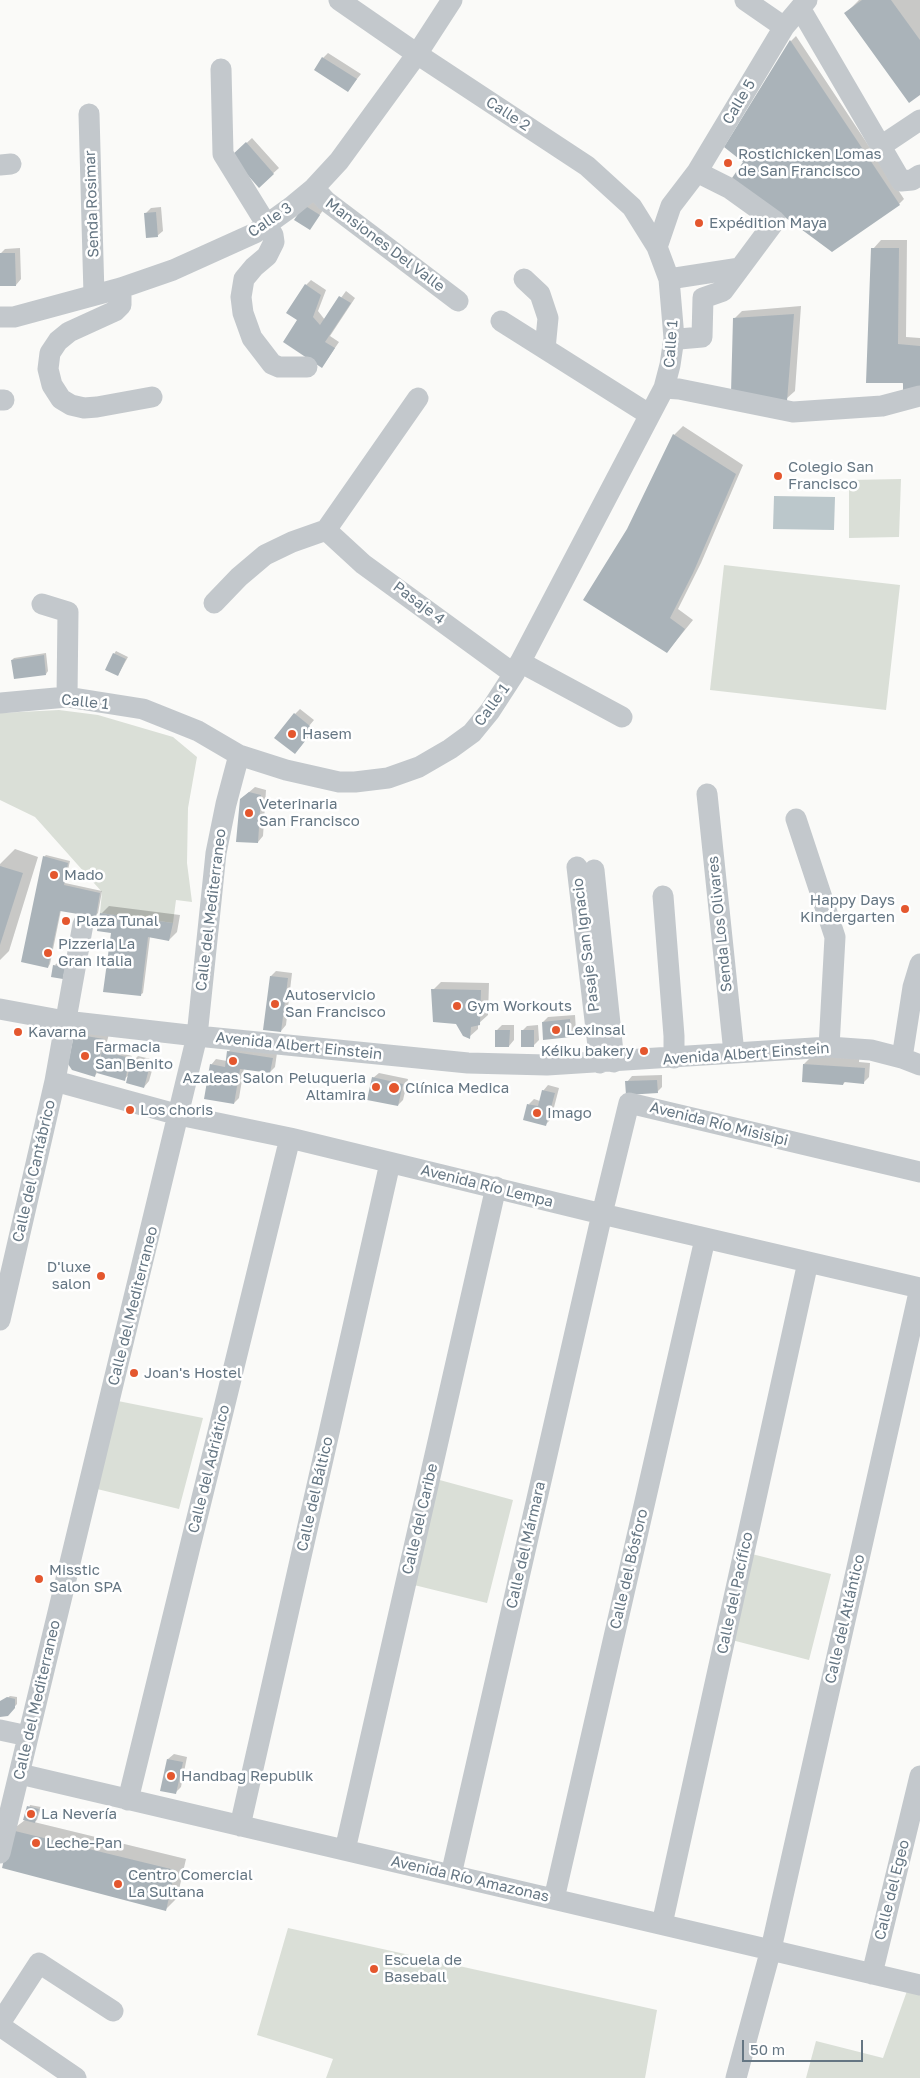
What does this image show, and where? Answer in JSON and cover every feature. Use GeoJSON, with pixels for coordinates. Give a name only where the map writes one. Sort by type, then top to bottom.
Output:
{"type":"FeatureCollection","features":[{"type":"Feature","properties":{"kind":"street","name":"Calle 2"},"geometry":{"type":"LineString","coordinates":[[340,0],[416,54],[586,166],[632,207],[657,247]]}},
{"type":"Feature","properties":{"kind":"street","name":"Calle 3"},"geometry":{"type":"LineString","coordinates":[[0,317],[14,317],[120,288],[173,270],[255,233],[291,208],[314,188],[339,160],[416,54],[452,0]]}},
{"type":"Feature","properties":{"kind":"street"},"geometry":{"type":"LineString","coordinates":[[745,0],[784,26]]}},
{"type":"Feature","properties":{"kind":"street"},"geometry":{"type":"LineString","coordinates":[[803,4],[901,181],[912,180],[920,175]]}},
{"type":"Feature","properties":{"kind":"street","name":"Calle 5"},"geometry":{"type":"LineString","coordinates":[[657,247],[671,206],[697,172],[784,26],[803,4]]}},
{"type":"Feature","properties":{"kind":"street"},"geometry":{"type":"LineString","coordinates":[[221,69],[223,154],[274,235],[274,242],[267,256],[244,279],[241,297],[242,313],[252,338],[272,364],[279,367],[307,368]]}},
{"type":"Feature","properties":{"kind":"street","name":"Senda Rosimar"},"geometry":{"type":"LineString","coordinates":[[89,114],[94,295]]}},
{"type":"Feature","properties":{"kind":"street"},"geometry":{"type":"LineString","coordinates":[[880,146],[920,120]]}},
{"type":"Feature","properties":{"kind":"street"},"geometry":{"type":"LineString","coordinates":[[674,338],[702,337],[703,298],[723,291],[775,221],[729,188],[697,172]]}},
{"type":"Feature","properties":{"kind":"street","name":"Mansiones Del Valle"},"geometry":{"type":"LineString","coordinates":[[314,188],[326,201],[458,301]]}},
{"type":"Feature","properties":{"kind":"street"},"geometry":{"type":"LineString","coordinates":[[632,207],[671,206]]}},
{"type":"Feature","properties":{"kind":"street","name":"Calle 1"},"geometry":{"type":"LineString","coordinates":[[0,703],[67,698],[143,709],[198,730],[239,755],[286,770],[339,782],[388,778],[435,759],[472,732],[490,711],[517,668],[664,388],[674,338],[673,306],[669,279],[657,247]]}},
{"type":"Feature","properties":{"kind":"street"},"geometry":{"type":"LineString","coordinates":[[669,279],[740,268]]}},
{"type":"Feature","properties":{"kind":"street"},"geometry":{"type":"LineString","coordinates":[[524,279],[540,294],[548,318],[545,349]]}},
{"type":"Feature","properties":{"kind":"street"},"geometry":{"type":"LineString","coordinates":[[120,288],[121,305],[115,311],[68,332],[58,341],[50,353],[48,369],[52,385],[61,399],[71,405],[84,408],[152,397]]}},
{"type":"Feature","properties":{"kind":"street"},"geometry":{"type":"LineString","coordinates":[[501,321],[650,415]]}},
{"type":"Feature","properties":{"kind":"street"},"geometry":{"type":"LineString","coordinates":[[664,388],[679,389],[794,412],[882,406],[920,396]]}},
{"type":"Feature","properties":{"kind":"street"},"geometry":{"type":"LineString","coordinates":[[214,603],[239,577],[265,555],[292,542],[326,530],[418,398]]}},
{"type":"Feature","properties":{"kind":"street","name":"Pasaje 4"},"geometry":{"type":"LineString","coordinates":[[326,530],[363,564],[517,668],[622,717]]}},
{"type":"Feature","properties":{"kind":"street"},"geometry":{"type":"LineString","coordinates":[[42,604],[68,612],[67,698]]}},
{"type":"Feature","properties":{"kind":"street","name":"Calle del Mediterraneo"},"geometry":{"type":"LineString","coordinates":[[0,1853],[197,1036],[216,852],[239,755]]}},
{"type":"Feature","properties":{"kind":"street","name":"Senda Los Olivares"},"geometry":{"type":"LineString","coordinates":[[707,794],[734,1053]]}},
{"type":"Feature","properties":{"kind":"street"},"geometry":{"type":"LineString","coordinates":[[796,819],[835,937],[829,1047]]}},
{"type":"Feature","properties":{"kind":"street"},"geometry":{"type":"LineString","coordinates":[[585,868],[606,1057]]}},
{"type":"Feature","properties":{"kind":"street"},"geometry":{"type":"LineString","coordinates":[[663,896],[674,1058]]}},
{"type":"Feature","properties":{"kind":"street","name":"Calle del Cantábrico"},"geometry":{"type":"LineString","coordinates":[[0,1320],[55,1081],[83,924]]}},
{"type":"Feature","properties":{"kind":"street"},"geometry":{"type":"LineString","coordinates":[[911,1062],[913,987],[920,964]]}},
{"type":"Feature","properties":{"kind":"street","name":"Avenida Albert Einstein"},"geometry":{"type":"LineString","coordinates":[[0,1009],[65,1021],[468,1063],[547,1066],[606,1057],[674,1058],[829,1047],[871,1050],[911,1062]]}},
{"type":"Feature","properties":{"kind":"street","name":"Avenida Río Lempa"},"geometry":{"type":"LineString","coordinates":[[55,1081],[179,1115],[290,1138],[705,1239],[920,1288]]}},
{"type":"Feature","properties":{"kind":"street","name":"Avenida Río Misisipi"},"geometry":{"type":"LineString","coordinates":[[602,1214],[629,1103],[920,1172]]}},
{"type":"Feature","properties":{"kind":"street","name":"Calle del Adriático"},"geometry":{"type":"LineString","coordinates":[[128,1800],[290,1138]]}},
{"type":"Feature","properties":{"kind":"street","name":"Calle del Báltico"},"geometry":{"type":"LineString","coordinates":[[240,1826],[390,1162]]}},
{"type":"Feature","properties":{"kind":"street","name":"Calle del Caribe"},"geometry":{"type":"LineString","coordinates":[[345,1850],[496,1187]]}},
{"type":"Feature","properties":{"kind":"street","name":"Calle del Mármara"},"geometry":{"type":"LineString","coordinates":[[451,1875],[602,1214]]}},
{"type":"Feature","properties":{"kind":"street","name":"Calle del Bósforo"},"geometry":{"type":"LineString","coordinates":[[554,1899],[705,1239]]}},
{"type":"Feature","properties":{"kind":"street","name":"Calle del Pacífico"},"geometry":{"type":"LineString","coordinates":[[662,1924],[808,1262]]}},
{"type":"Feature","properties":{"kind":"street","name":"Calle del Atlántico"},"geometry":{"type":"LineString","coordinates":[[736,2078],[771,1949],[920,1288]]}},
{"type":"Feature","properties":{"kind":"street"},"geometry":{"type":"LineString","coordinates":[[0,1730],[28,1736]]}},
{"type":"Feature","properties":{"kind":"street","name":"Avenida Río Amazonas"},"geometry":{"type":"LineString","coordinates":[[20,1774],[920,1985]]}},
{"type":"Feature","properties":{"kind":"street","name":"Calle del Egeo"},"geometry":{"type":"LineString","coordinates":[[872,1974],[920,1776]]}},
{"type":"Feature","properties":{"kind":"street"},"geometry":{"type":"LineString","coordinates":[[76,2078],[0,2025],[39,1963],[113,2011]]}},
{"type":"Feature","properties":{"kind":"shaded area"},"geometry":{"type":"Polygon","coordinates":[[[901,479],[899,537],[849,538],[849,480],[901,479]]]}},
{"type":"Feature","properties":{"kind":"shaded area"},"geometry":{"type":"Polygon","coordinates":[[[774,496],[835,497],[834,530],[773,529],[774,496]]]}},
{"type":"Feature","properties":{"kind":"shaded area"},"geometry":{"type":"Polygon","coordinates":[[[724,565],[900,585],[886,710],[710,690],[724,565]]]}},
{"type":"Feature","properties":{"kind":"shaded area"},"geometry":{"type":"Polygon","coordinates":[[[59,710],[98,715],[173,737],[197,757],[188,808],[187,863],[192,902],[176,900],[173,923],[100,913],[102,892],[35,817],[0,800],[0,713],[59,710]]]}},
{"type":"Feature","properties":{"kind":"shaded area"},"geometry":{"type":"Polygon","coordinates":[[[113,1400],[203,1418],[179,1509],[93,1488],[113,1400]]]}},
{"type":"Feature","properties":{"kind":"shaded area"},"geometry":{"type":"Polygon","coordinates":[[[436,1479],[513,1500],[487,1603],[410,1584],[436,1479]]]}},
{"type":"Feature","properties":{"kind":"shaded area"},"geometry":{"type":"Polygon","coordinates":[[[744,1552],[831,1574],[809,1660],[724,1638],[744,1552]]]}},
{"type":"Feature","properties":{"kind":"shaded area","name":"Escuela de Baseball"},"geometry":{"type":"Polygon","coordinates":[[[288,1928],[657,2010],[645,2078],[326,2078],[333,2059],[257,2035],[288,1928]]]}},
{"type":"Feature","properties":{"kind":"shaded area"},"geometry":{"type":"Polygon","coordinates":[[[907,1991],[920,1994],[920,2078],[806,2078],[816,2041],[883,2058],[907,1991]]]}},
{"type":"Feature","properties":{"kind":"building"},"geometry":{"type":"Polygon","coordinates":[[[862,0],[891,0],[920,40],[920,95],[909,103],[844,13],[862,0]]]}},
{"type":"Feature","properties":{"kind":"building"},"geometry":{"type":"Polygon","coordinates":[[[790,40],[900,205],[832,252],[732,178],[743,162],[724,147],[790,40]]]}},
{"type":"Feature","properties":{"kind":"building"},"geometry":{"type":"Polygon","coordinates":[[[322,57],[357,79],[348,92],[314,70],[322,57]]]}},
{"type":"Feature","properties":{"kind":"building"},"geometry":{"type":"Polygon","coordinates":[[[246,142],[274,174],[259,188],[231,156],[246,142]]]}},
{"type":"Feature","properties":{"kind":"building"},"geometry":{"type":"Polygon","coordinates":[[[304,205],[320,215],[310,230],[294,220],[304,205]]]}},
{"type":"Feature","properties":{"kind":"building"},"geometry":{"type":"Polygon","coordinates":[[[156,212],[158,237],[146,238],[144,213],[156,212]]]}},
{"type":"Feature","properties":{"kind":"building"},"geometry":{"type":"Polygon","coordinates":[[[871,248],[899,248],[898,344],[920,346],[920,387],[903,391],[903,383],[866,383],[871,248]]]}},
{"type":"Feature","properties":{"kind":"building"},"geometry":{"type":"Polygon","coordinates":[[[0,253],[15,253],[16,286],[0,286],[0,253]]]}},
{"type":"Feature","properties":{"kind":"building"},"geometry":{"type":"Polygon","coordinates":[[[305,284],[321,295],[313,317],[320,325],[339,296],[351,303],[325,342],[335,348],[322,368],[283,342],[297,320],[286,313],[305,284]]]}},
{"type":"Feature","properties":{"kind":"building"},"geometry":{"type":"Polygon","coordinates":[[[794,314],[787,401],[731,393],[733,318],[794,314]]]}},
{"type":"Feature","properties":{"kind":"building"},"geometry":{"type":"Polygon","coordinates":[[[673,434],[736,474],[693,573],[670,618],[685,629],[667,653],[583,600],[627,529],[673,434]]]}},
{"type":"Feature","properties":{"kind":"building"},"geometry":{"type":"Polygon","coordinates":[[[113,653],[126,659],[118,676],[105,670],[113,653]]]}},
{"type":"Feature","properties":{"kind":"building"},"geometry":{"type":"Polygon","coordinates":[[[44,655],[46,675],[14,679],[11,660],[44,655]]]}},
{"type":"Feature","properties":{"kind":"building","name":"Hasem"},"geometry":{"type":"Polygon","coordinates":[[[294,713],[310,726],[305,732],[309,736],[295,754],[274,738],[294,713]]]}},
{"type":"Feature","properties":{"kind":"building","name":"Veterinaria San Francisco"},"geometry":{"type":"Polygon","coordinates":[[[249,792],[261,795],[258,843],[236,842],[240,799],[249,792]]]}},
{"type":"Feature","properties":{"kind":"building"},"geometry":{"type":"Polygon","coordinates":[[[43,856],[68,863],[64,885],[100,893],[96,917],[60,911],[48,968],[21,962],[43,856]]]}},
{"type":"Feature","properties":{"kind":"building"},"geometry":{"type":"Polygon","coordinates":[[[0,866],[23,873],[0,945],[0,866]]]}},
{"type":"Feature","properties":{"kind":"building"},"geometry":{"type":"Polygon","coordinates":[[[100,913],[173,923],[169,941],[148,937],[141,996],[103,992],[111,933],[97,931],[100,913]]]}},
{"type":"Feature","properties":{"kind":"building"},"geometry":{"type":"Polygon","coordinates":[[[53,965],[65,967],[63,979],[51,977],[53,965]]]}},
{"type":"Feature","properties":{"kind":"building","name":"Autoservicio San Francisco"},"geometry":{"type":"Polygon","coordinates":[[[270,976],[288,978],[281,1032],[263,1030],[270,976]]]}},
{"type":"Feature","properties":{"kind":"building","name":"Gym Workouts"},"geometry":{"type":"Polygon","coordinates":[[[431,989],[481,990],[480,1025],[471,1027],[470,1039],[463,1036],[456,1024],[433,1022],[431,989]]]}},
{"type":"Feature","properties":{"kind":"building","name":"Lexinsal"},"geometry":{"type":"Polygon","coordinates":[[[570,1019],[571,1037],[543,1040],[542,1022],[570,1019]]]}},
{"type":"Feature","properties":{"kind":"building"},"geometry":{"type":"Polygon","coordinates":[[[495,1030],[510,1030],[509,1047],[495,1047],[495,1030]]]}},
{"type":"Feature","properties":{"kind":"building"},"geometry":{"type":"Polygon","coordinates":[[[521,1030],[534,1030],[534,1047],[521,1047],[521,1030]]]}},
{"type":"Feature","properties":{"kind":"building","name":"Farmacia San Benito"},"geometry":{"type":"Polygon","coordinates":[[[74,1034],[104,1039],[95,1077],[72,1070],[68,1064],[74,1034]]]}},
{"type":"Feature","properties":{"kind":"building"},"geometry":{"type":"Polygon","coordinates":[[[102,1051],[130,1058],[125,1081],[97,1073],[102,1051]]]}},
{"type":"Feature","properties":{"kind":"building"},"geometry":{"type":"Polygon","coordinates":[[[227,1051],[273,1058],[270,1073],[240,1069],[234,1104],[204,1099],[210,1064],[225,1067],[227,1051]]]}},
{"type":"Feature","properties":{"kind":"building"},"geometry":{"type":"Polygon","coordinates":[[[131,1061],[150,1065],[144,1088],[126,1083],[131,1061]]]}},
{"type":"Feature","properties":{"kind":"building"},"geometry":{"type":"Polygon","coordinates":[[[803,1064],[865,1068],[864,1084],[844,1082],[843,1085],[802,1082],[803,1064]]]}},
{"type":"Feature","properties":{"kind":"building"},"geometry":{"type":"Polygon","coordinates":[[[372,1077],[403,1084],[398,1106],[367,1100],[372,1077]]]}},
{"type":"Feature","properties":{"kind":"building"},"geometry":{"type":"Polygon","coordinates":[[[657,1080],[658,1093],[626,1095],[625,1081],[657,1080]]]}},
{"type":"Feature","properties":{"kind":"building","name":"Imago"},"geometry":{"type":"Polygon","coordinates":[[[542,1090],[555,1093],[546,1126],[523,1120],[527,1104],[538,1106],[542,1090]]]}},
{"type":"Feature","properties":{"kind":"building"},"geometry":{"type":"Polygon","coordinates":[[[7,1697],[15,1699],[15,1708],[8,1716],[0,1717],[0,1701],[7,1697]]]}},
{"type":"Feature","properties":{"kind":"building","name":"Handbag Republik"},"geometry":{"type":"Polygon","coordinates":[[[167,1759],[183,1762],[176,1794],[160,1791],[167,1759]]]}},
{"type":"Feature","properties":{"kind":"building","name":"La Nevería"},"geometry":{"type":"Polygon","coordinates":[[[27,1806],[39,1809],[35,1823],[23,1820],[27,1806]]]}},
{"type":"Feature","properties":{"kind":"building","name":"Centro Comercial La Sultana"},"geometry":{"type":"Polygon","coordinates":[[[11,1830],[175,1870],[166,1911],[2,1868],[11,1830]]]}},
{"type":"Feature","properties":{"kind":"place","name":"Rostichicken Lomas de San Francisco"},"geometry":{"type":"Point","coordinates":[728,163]}},
{"type":"Feature","properties":{"kind":"place","name":"Expédition Maya"},"geometry":{"type":"Point","coordinates":[699,223]}},
{"type":"Feature","properties":{"kind":"place","name":"Colegio San Francisco"},"geometry":{"type":"Point","coordinates":[778,476]}},
{"type":"Feature","properties":{"kind":"place","name":"Hasem"},"geometry":{"type":"Point","coordinates":[292,734]}},
{"type":"Feature","properties":{"kind":"place","name":"Veterinaria San Francisco"},"geometry":{"type":"Point","coordinates":[249,813]}},
{"type":"Feature","properties":{"kind":"place","name":"Mado"},"geometry":{"type":"Point","coordinates":[54,875]}},
{"type":"Feature","properties":{"kind":"place","name":"Happy Days Kindergarten"},"geometry":{"type":"Point","coordinates":[905,909]}},
{"type":"Feature","properties":{"kind":"place","name":"Plaza Tunal"},"geometry":{"type":"Point","coordinates":[66,921]}},
{"type":"Feature","properties":{"kind":"place","name":"Pizzeria La Gran Italia"},"geometry":{"type":"Point","coordinates":[48,953]}},
{"type":"Feature","properties":{"kind":"place","name":"Autoservicio San Francisco"},"geometry":{"type":"Point","coordinates":[275,1004]}},
{"type":"Feature","properties":{"kind":"place","name":"Gym Workouts"},"geometry":{"type":"Point","coordinates":[457,1006]}},
{"type":"Feature","properties":{"kind":"place","name":"Lexinsal"},"geometry":{"type":"Point","coordinates":[556,1030]}},
{"type":"Feature","properties":{"kind":"place","name":"Kavarna"},"geometry":{"type":"Point","coordinates":[18,1032]}},
{"type":"Feature","properties":{"kind":"place","name":"Kéiku bakery"},"geometry":{"type":"Point","coordinates":[644,1051]}},
{"type":"Feature","properties":{"kind":"place","name":"Farmacia San Benito"},"geometry":{"type":"Point","coordinates":[85,1056]}},
{"type":"Feature","properties":{"kind":"place","name":"Azaleas Salon"},"geometry":{"type":"Point","coordinates":[233,1061]}},
{"type":"Feature","properties":{"kind":"place","name":"Peluqueria Altamira"},"geometry":{"type":"Point","coordinates":[376,1087]}},
{"type":"Feature","properties":{"kind":"place","name":"Clínica Medica"},"geometry":{"type":"Point","coordinates":[394,1088]}},
{"type":"Feature","properties":{"kind":"place","name":"Los choris"},"geometry":{"type":"Point","coordinates":[130,1110]}},
{"type":"Feature","properties":{"kind":"place","name":"Imago"},"geometry":{"type":"Point","coordinates":[537,1113]}},
{"type":"Feature","properties":{"kind":"place","name":"D'luxe salon"},"geometry":{"type":"Point","coordinates":[101,1276]}},
{"type":"Feature","properties":{"kind":"place","name":"Joan's Hostel"},"geometry":{"type":"Point","coordinates":[134,1373]}},
{"type":"Feature","properties":{"kind":"place","name":"Misstic Salon SPA"},"geometry":{"type":"Point","coordinates":[39,1579]}},
{"type":"Feature","properties":{"kind":"place","name":"Handbag Republik"},"geometry":{"type":"Point","coordinates":[171,1776]}},
{"type":"Feature","properties":{"kind":"place","name":"La Nevería"},"geometry":{"type":"Point","coordinates":[31,1814]}},
{"type":"Feature","properties":{"kind":"place","name":"Leche-Pan"},"geometry":{"type":"Point","coordinates":[36,1843]}},
{"type":"Feature","properties":{"kind":"place","name":"Centro Comercial La Sultana"},"geometry":{"type":"Point","coordinates":[118,1884]}},
{"type":"Feature","properties":{"kind":"place","name":"Escuela de Baseball"},"geometry":{"type":"Point","coordinates":[374,1969]}}]}
